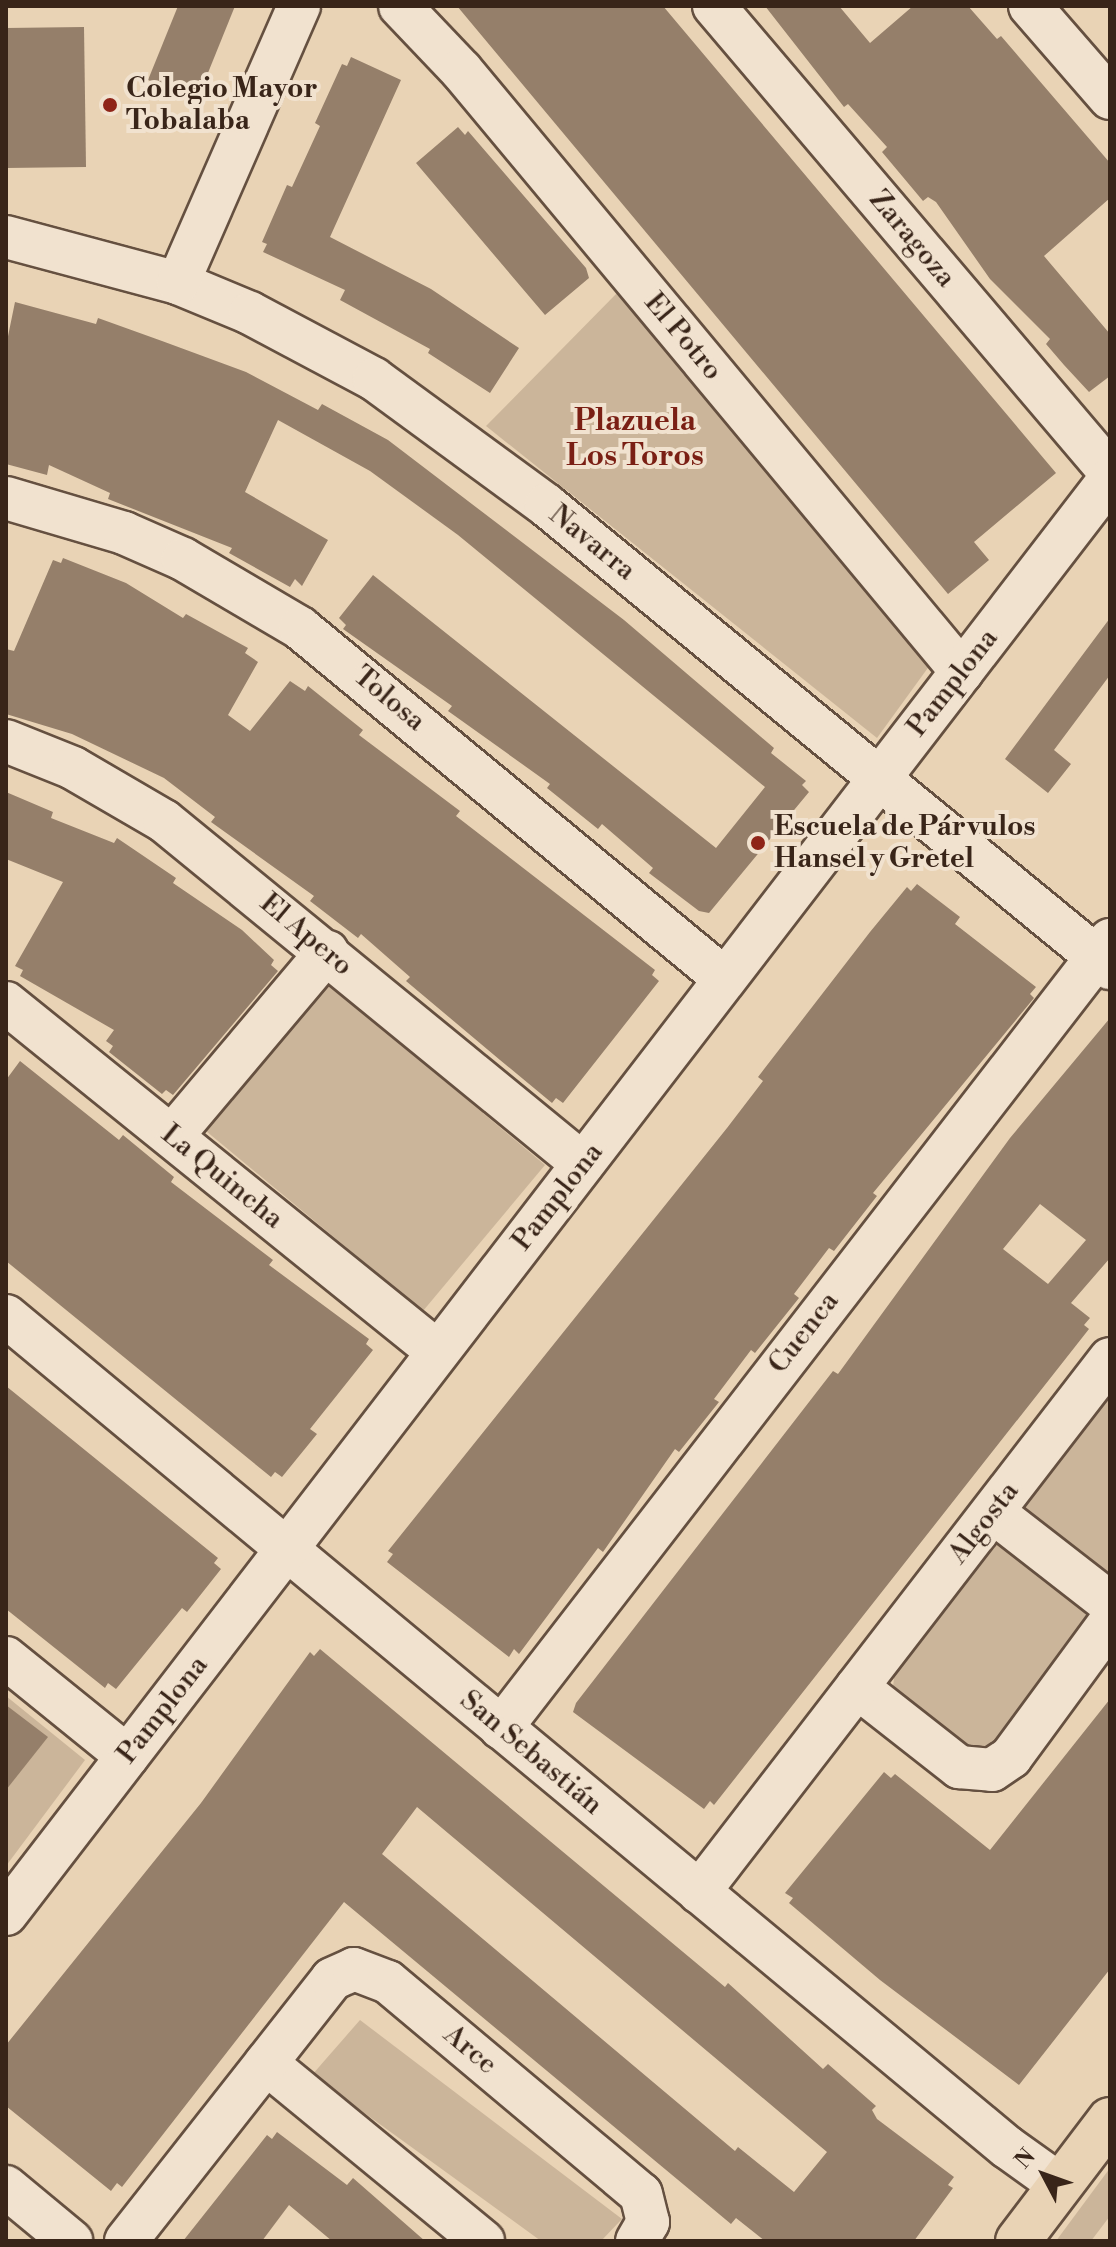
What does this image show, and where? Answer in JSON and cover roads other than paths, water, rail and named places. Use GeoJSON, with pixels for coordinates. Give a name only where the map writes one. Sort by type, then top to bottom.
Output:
{"type":"FeatureCollection","features":[{"type":"Feature","properties":{"kind":"main road"},"geometry":{"type":"LineString","coordinates":[[1018,2241],[1110,2120]]}},
{"type":"Feature","properties":{"kind":"street"},"geometry":{"type":"LineString","coordinates":[[178,283],[299,6]]}},
{"type":"Feature","properties":{"kind":"street","name":"El Potro"},"geometry":{"type":"LineString","coordinates":[[400,6],[461,70],[962,672]]}},
{"type":"Feature","properties":{"kind":"street","name":"Zaragoza"},"geometry":{"type":"LineString","coordinates":[[714,6],[1110,472]]}},
{"type":"Feature","properties":{"kind":"street"},"geometry":{"type":"LineString","coordinates":[[1030,6],[1110,98]]}},
{"type":"Feature","properties":{"kind":"street","name":"Navarra"},"geometry":{"type":"LineString","coordinates":[[6,237],[178,283],[313,344],[437,421],[879,779],[1105,955]]}},
{"type":"Feature","properties":{"kind":"street","name":"Pamplona"},"geometry":{"type":"LineString","coordinates":[[6,1914],[1110,479]]}},
{"type":"Feature","properties":{"kind":"street","name":"Tolosa"},"geometry":{"type":"LineString","coordinates":[[6,498],[112,528],[171,553],[300,628],[725,979]]}},
{"type":"Feature","properties":{"kind":"street","name":"El Apero"},"geometry":{"type":"LineString","coordinates":[[6,741],[73,768],[164,821],[583,1164]]}},
{"type":"Feature","properties":{"kind":"street"},"geometry":{"type":"LineString","coordinates":[[172,1136],[327,952]]}},
{"type":"Feature","properties":{"kind":"street","name":"Cuenca"},"geometry":{"type":"LineString","coordinates":[[501,1728],[1105,955]]}},
{"type":"Feature","properties":{"kind":"street","name":"La Quincha"},"geometry":{"type":"LineString","coordinates":[[6,1003],[438,1352]]}},
{"type":"Feature","properties":{"kind":"street","name":"San Sebastián"},"geometry":{"type":"LineString","coordinates":[[6,1316],[699,1892],[1060,2185]]}},
{"type":"Feature","properties":{"kind":"street","name":"Algosta"},"geometry":{"type":"LineString","coordinates":[[699,1892],[1110,1359]]}},
{"type":"Feature","properties":{"kind":"street"},"geometry":{"type":"LineString","coordinates":[[993,1512],[1110,1603]]}},
{"type":"Feature","properties":{"kind":"street"},"geometry":{"type":"LineString","coordinates":[[857,1687],[959,1767],[992,1770],[1011,1757],[1110,1622]]}},
{"type":"Feature","properties":{"kind":"street"},"geometry":{"type":"LineString","coordinates":[[6,1658],[127,1756]]}},
{"type":"Feature","properties":{"kind":"street","name":"Arce"},"geometry":{"type":"LineString","coordinates":[[126,2241],[332,1979],[354,1969],[378,1974],[641,2194],[648,2222],[637,2241]]}},
{"type":"Feature","properties":{"kind":"street"},"geometry":{"type":"LineString","coordinates":[[266,2063],[483,2241]]}},
{"type":"Feature","properties":{"kind":"street"},"geometry":{"type":"LineString","coordinates":[[6,2187],[71,2241]]}},
{"type":"Feature","properties":{"kind":"place","name":"Colegio Mayor Tobalaba"},"geometry":{"type":"Point","coordinates":[110,105]}},
{"type":"Feature","properties":{"kind":"place","name":"Escuela de Párvulos Hansel y Gretel"},"geometry":{"type":"Point","coordinates":[758,843]}},
{"type":"Feature","properties":{"kind":"district","name":"Plazuela Los Toros"},"geometry":{"type":"Point","coordinates":[635,438]}}]}
